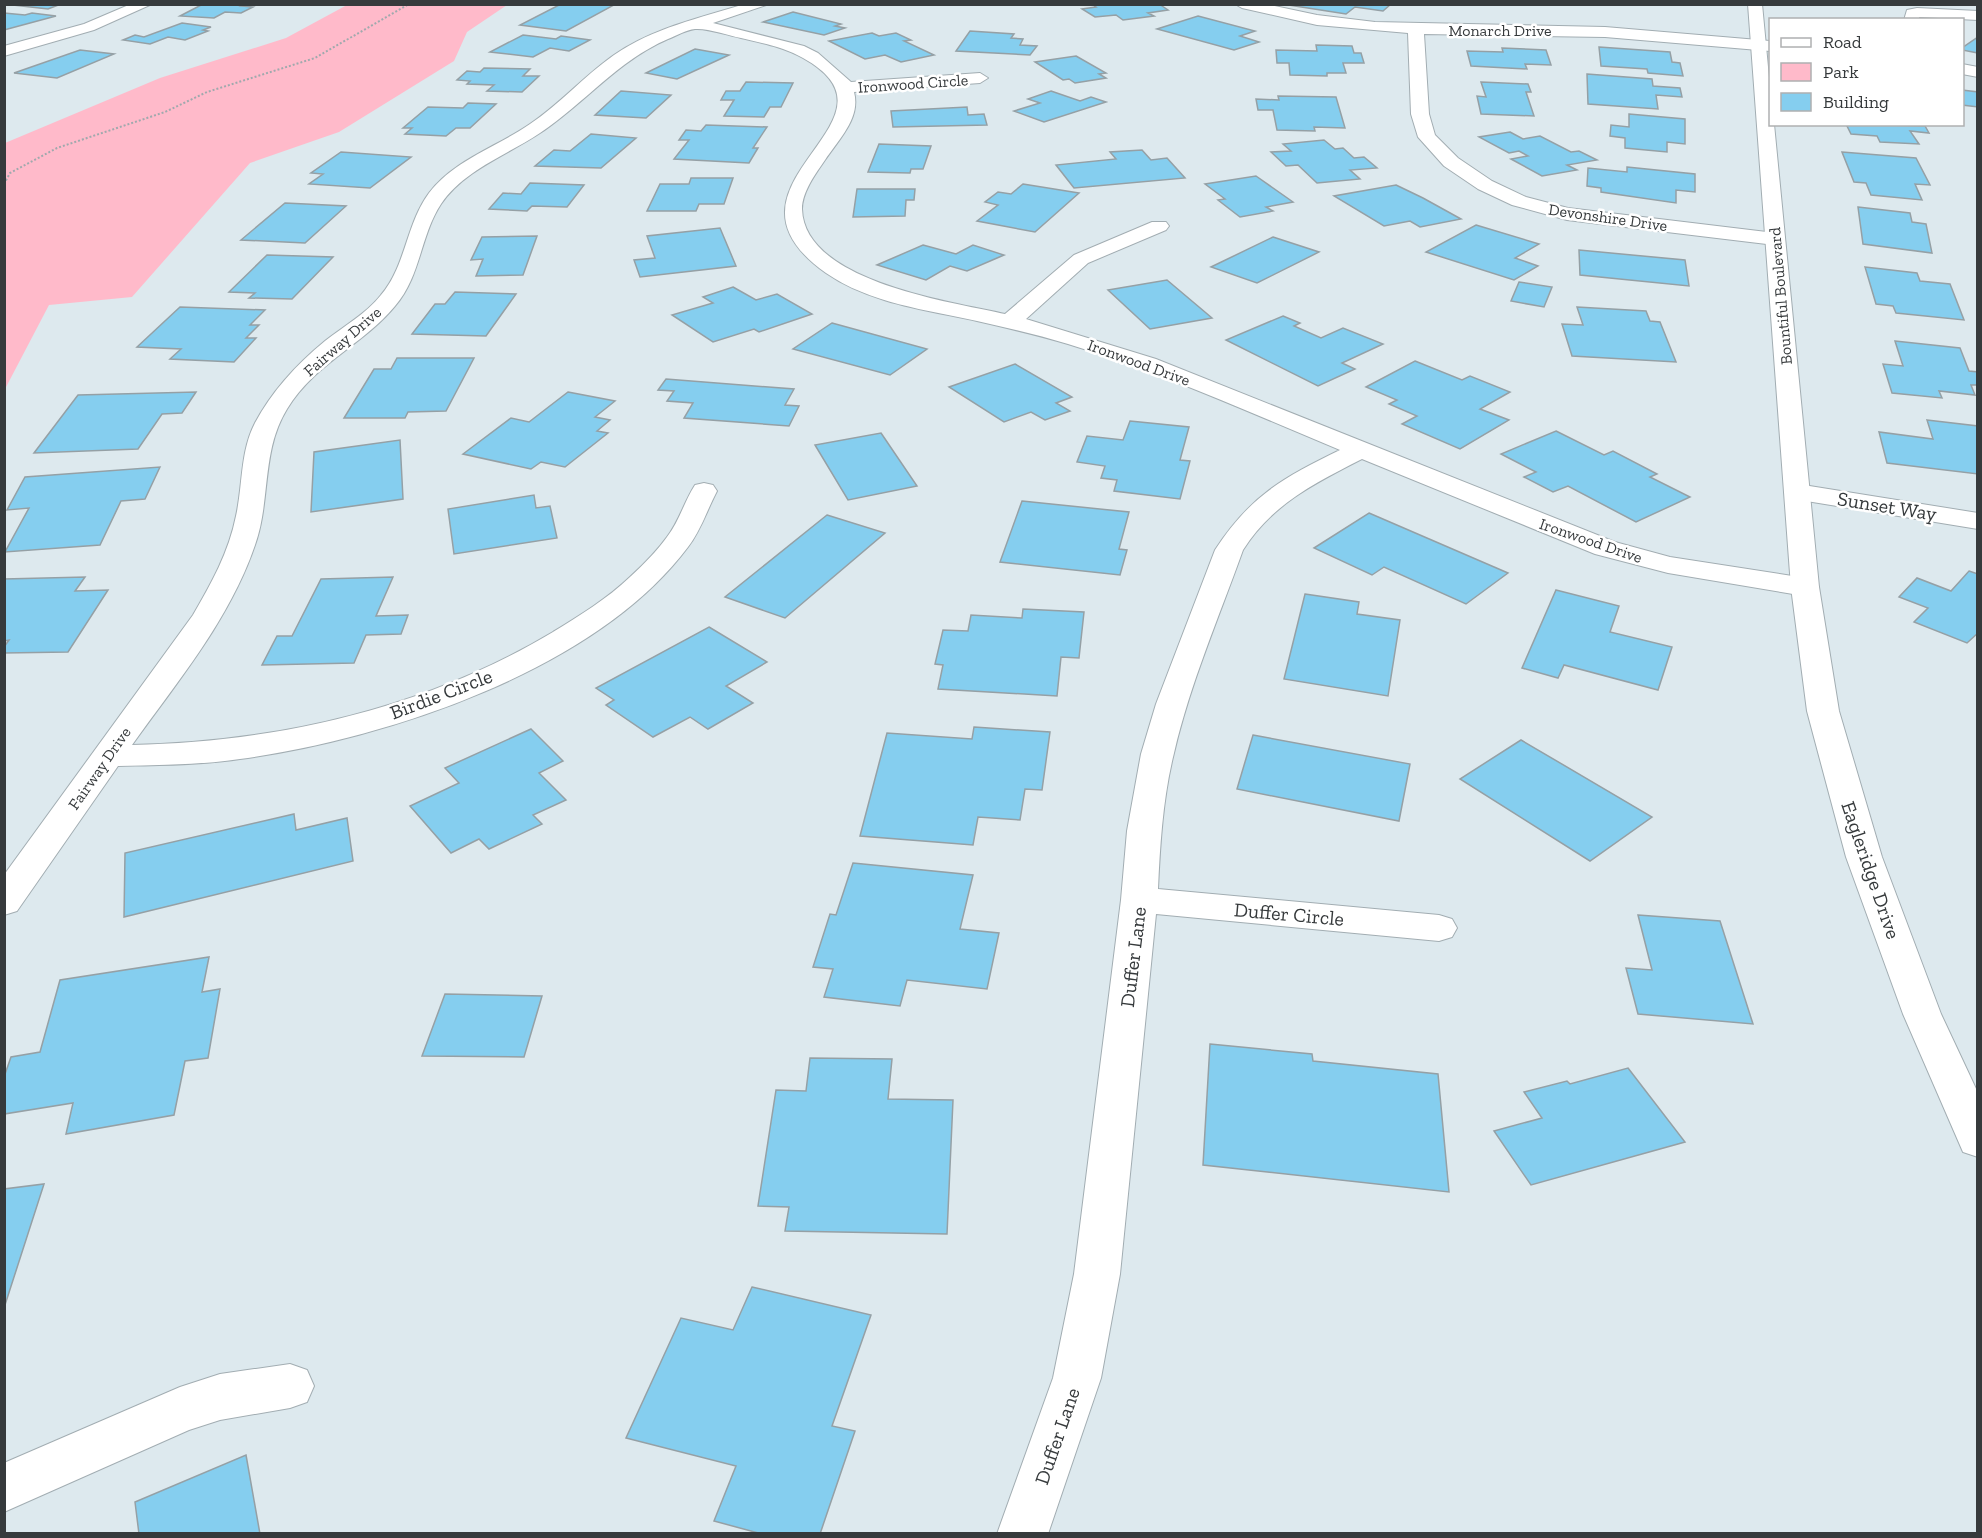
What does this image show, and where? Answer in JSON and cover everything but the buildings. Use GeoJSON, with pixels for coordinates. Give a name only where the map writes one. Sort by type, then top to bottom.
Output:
{"type":"FeatureCollection","features":[{"type":"Feature","properties":{"kind":"street"},"geometry":{"type":"LineString","coordinates":[[4,51],[89,27],[145,4]]}},
{"type":"Feature","properties":{"kind":"street","name":"Fairway Drive"},"geometry":{"type":"LineString","coordinates":[[4,902],[207,617],[228,578],[247,528],[258,444],[275,408],[307,369],[390,299],[412,263],[424,214],[440,194],[466,170],[552,116],[621,57],[664,35],[762,4]]}},
{"type":"Feature","properties":{"kind":"street","name":"Monarch Drive"},"geometry":{"type":"LineString","coordinates":[[1242,4],[1317,20],[1416,30],[1580,30],[1765,46]]}},
{"type":"Feature","properties":{"kind":"street","name":"Bountiful Boulevard"},"geometry":{"type":"LineString","coordinates":[[1755,4],[1765,46],[1769,123]]}},
{"type":"Feature","properties":{"kind":"street"},"geometry":{"type":"LineString","coordinates":[[1912,18],[1912,13],[1917,12],[1977,16]]}},
{"type":"Feature","properties":{"kind":"street"},"geometry":{"type":"LineString","coordinates":[[696,24],[798,50],[834,70],[847,87]]}},
{"type":"Feature","properties":{"kind":"street","name":"Devonshire Drive"},"geometry":{"type":"LineString","coordinates":[[1416,30],[1420,114],[1427,137],[1451,162],[1485,185],[1519,201],[1567,214],[1775,239]]}},
{"type":"Feature","properties":{"kind":"street","name":"Ironwood Circle"},"geometry":{"type":"LineString","coordinates":[[847,87],[980,78]]}},
{"type":"Feature","properties":{"kind":"street","name":"Ironwood Drive"},"geometry":{"type":"LineString","coordinates":[[847,87],[850,104],[844,120],[802,181],[791,202],[793,227],[801,240],[830,266],[868,286],[911,300],[1073,339],[1136,359],[1605,548],[1668,565],[1805,587]]}},
{"type":"Feature","properties":{"kind":"street","name":"Bountiful Boulevard"},"geometry":{"type":"LineString","coordinates":[[1769,126],[1775,239],[1805,587]]}},
{"type":"Feature","properties":{"kind":"street"},"geometry":{"type":"LineString","coordinates":[[1009,322],[1081,259],[1159,226]]}},
{"type":"Feature","properties":{"kind":"street","name":"Duffer Lane"},"geometry":{"type":"LineString","coordinates":[[1022,1533],[1077,1378],[1097,1274],[1139,900],[1144,831],[1157,754],[1172,704],[1229,550],[1241,528],[1266,502],[1293,485],[1360,450]]}},
{"type":"Feature","properties":{"kind":"street","name":"Birdie Circle"},"geometry":{"type":"LineString","coordinates":[[106,756],[191,754],[286,741],[363,722],[460,689],[558,641],[601,614],[633,589],[678,542],[704,491]]}},
{"type":"Feature","properties":{"kind":"street","name":"Sunset Way"},"geometry":{"type":"LineString","coordinates":[[1797,492],[1977,522]]}},
{"type":"Feature","properties":{"kind":"street","name":"Eagleridge Drive"},"geometry":{"type":"LineString","coordinates":[[1805,587],[1823,711],[1864,857],[1922,1014],[1977,1140]]}},
{"type":"Feature","properties":{"kind":"street","name":"Duffer Circle"},"geometry":{"type":"LineString","coordinates":[[1139,900],[1439,928]]}},
{"type":"Feature","properties":{"kind":"street"},"geometry":{"type":"LineString","coordinates":[[4,1488],[180,1410],[220,1397],[290,1386]]}},
{"type":"Feature","properties":{"kind":"path"},"geometry":{"type":"LineString","coordinates":[[4,184],[10,173],[57,148],[165,112],[207,92],[315,58],[398,8],[409,4]]}},
{"type":"Feature","properties":{"kind":"green space"},"geometry":{"type":"Polygon","coordinates":[[[347,5],[507,5],[467,32],[454,61],[339,132],[250,163],[132,297],[49,305],[5,389],[5,143],[160,78],[286,38],[347,5]]]}}]}
